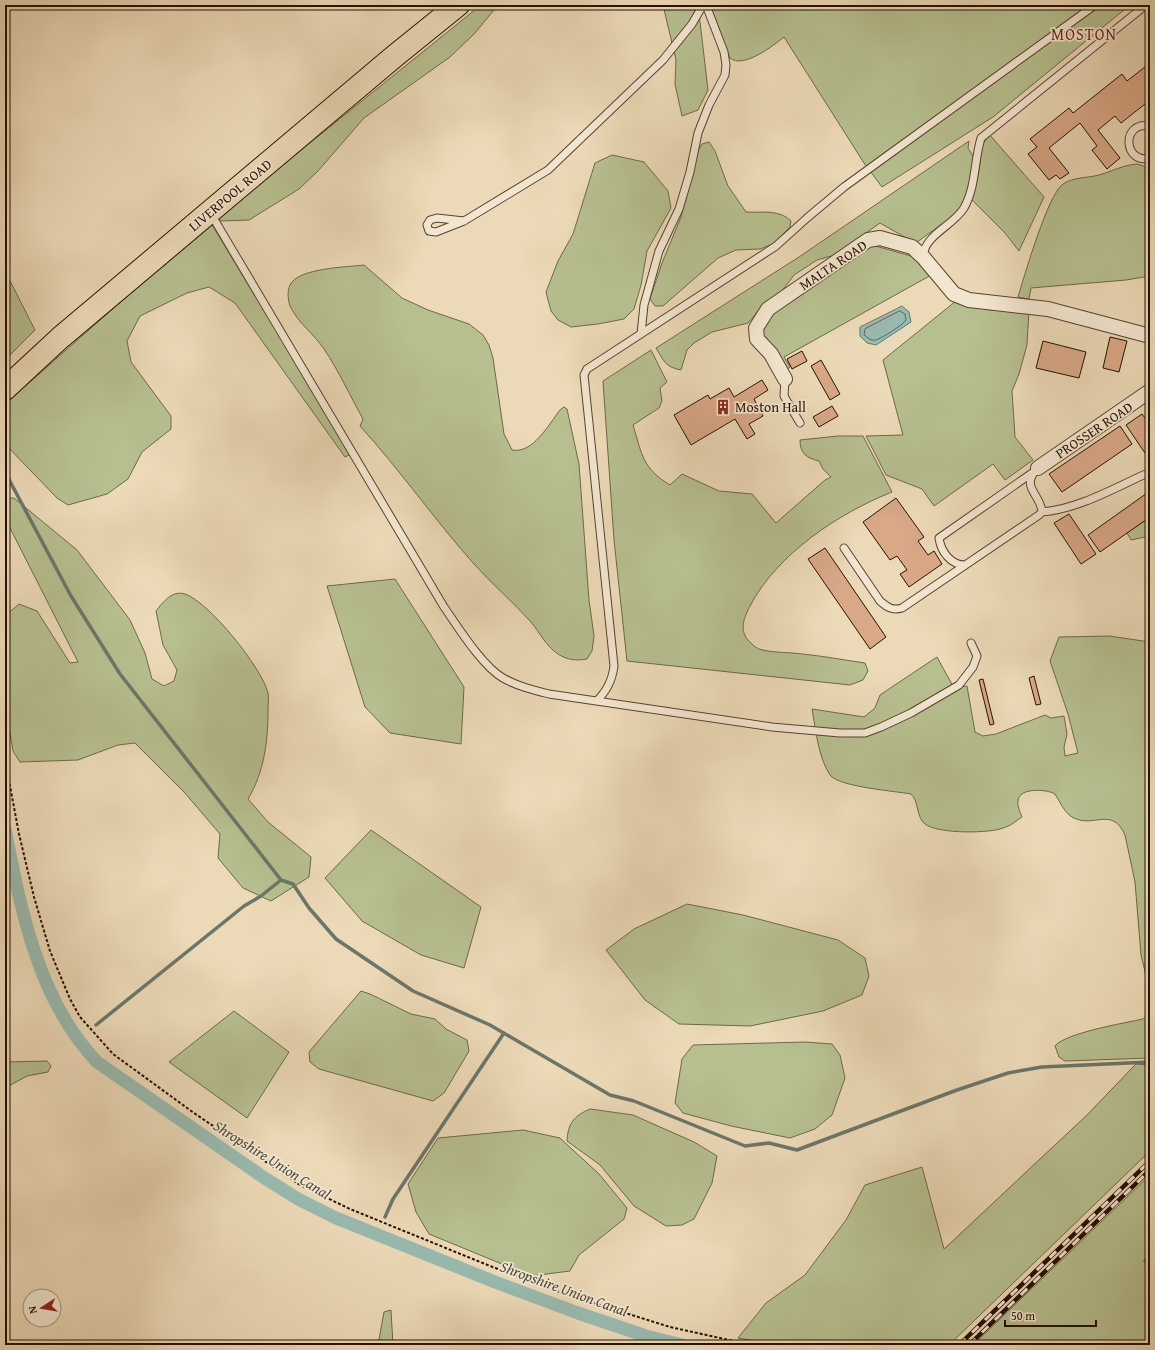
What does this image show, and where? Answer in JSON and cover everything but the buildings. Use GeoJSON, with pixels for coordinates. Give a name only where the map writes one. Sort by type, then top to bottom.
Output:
{"type":"FeatureCollection","features":[{"type":"Feature","properties":{"kind":"highway","name":"LIVERPOOL ROAD"},"geometry":{"type":"LineString","coordinates":[[5,389],[60,338],[396,55],[458,5]]}},
{"type":"Feature","properties":{"kind":"street","name":"MALTA ROAD"},"geometry":{"type":"LineString","coordinates":[[785,379],[771,354],[757,339],[756,328],[768,310],[868,240],[880,238],[912,247],[923,257],[954,294],[969,300],[1048,309],[1150,336]]}},
{"type":"Feature","properties":{"kind":"street","name":"PROSSER ROAD"},"geometry":{"type":"LineString","coordinates":[[1038,468],[1150,391]]}},
{"type":"Feature","properties":{"kind":"lane"},"geometry":{"type":"LineString","coordinates":[[464,221],[548,170],[663,60],[705,5]]}},
{"type":"Feature","properties":{"kind":"lane"},"geometry":{"type":"LineString","coordinates":[[641,334],[644,305],[659,252],[679,209],[690,172],[698,133],[708,105],[725,75],[726,65],[724,52],[705,5]]}},
{"type":"Feature","properties":{"kind":"lane"},"geometry":{"type":"LineString","coordinates":[[597,701],[605,693],[612,680],[614,666],[584,375],[587,369],[776,246],[844,187],[1096,5]]}},
{"type":"Feature","properties":{"kind":"lane"},"geometry":{"type":"LineString","coordinates":[[923,257],[924,249],[930,241],[956,217],[964,207],[976,172],[977,152],[981,138],[1146,5]]}},
{"type":"Feature","properties":{"kind":"lane"},"geometry":{"type":"LineString","coordinates":[[1150,126],[1140,126],[1135,128],[1129,137],[1128,142],[1132,152],[1136,156],[1150,158]]}},
{"type":"Feature","properties":{"kind":"lane"},"geometry":{"type":"LineString","coordinates":[[210,212],[444,607],[478,655],[502,678],[526,689],[549,694],[772,726],[840,733],[865,733],[911,713],[959,685],[973,667],[976,656],[971,643]]}},
{"type":"Feature","properties":{"kind":"lane"},"geometry":{"type":"LineString","coordinates":[[785,379],[784,396],[800,424]]}},
{"type":"Feature","properties":{"kind":"lane"},"geometry":{"type":"LineString","coordinates":[[1038,468],[1032,474],[1031,490],[1042,507],[1042,512]]}},
{"type":"Feature","properties":{"kind":"lane"},"geometry":{"type":"LineString","coordinates":[[965,565],[957,565],[951,562],[940,546],[939,538],[1038,468]]}},
{"type":"Feature","properties":{"kind":"lane"},"geometry":{"type":"LineString","coordinates":[[844,548],[880,601],[888,608],[895,610],[902,608],[1042,512],[1058,511],[1106,492],[1150,472]]}},
{"type":"Feature","properties":{"kind":"path"},"geometry":{"type":"LineString","coordinates":[[5,758],[21,841],[50,952],[70,999],[80,1017],[113,1054],[194,1113],[300,1185],[350,1209],[565,1294],[670,1327],[752,1345]]}},
{"type":"Feature","properties":{"kind":"green space"},"geometry":{"type":"Polygon","coordinates":[[[481,5],[498,5],[475,33],[450,57],[364,118],[318,171],[299,189],[249,220],[221,221],[218,217],[481,5]]]}},
{"type":"Feature","properties":{"kind":"green space"},"geometry":{"type":"Polygon","coordinates":[[[663,5],[698,5],[708,90],[698,110],[682,116],[675,84],[676,60],[663,5]]]}},
{"type":"Feature","properties":{"kind":"green space"},"geometry":{"type":"Polygon","coordinates":[[[710,5],[1130,5],[993,117],[882,187],[864,163],[784,37],[773,46],[750,59],[736,61],[730,58],[710,5]]]}},
{"type":"Feature","properties":{"kind":"green space"},"geometry":{"type":"Polygon","coordinates":[[[989,134],[1044,197],[1019,251],[1005,233],[971,199],[979,171],[982,146],[989,134]]]}},
{"type":"Feature","properties":{"kind":"green space"},"geometry":{"type":"Polygon","coordinates":[[[969,141],[968,148],[973,156],[975,165],[963,204],[954,215],[920,240],[915,243],[880,223],[835,255],[817,260],[794,275],[782,291],[765,303],[748,323],[712,332],[694,343],[687,350],[681,370],[671,367],[663,360],[656,348],[799,257],[969,141]]]}},
{"type":"Feature","properties":{"kind":"green space"},"geometry":{"type":"Polygon","coordinates":[[[709,142],[715,151],[728,186],[746,212],[776,213],[791,221],[790,227],[773,244],[760,249],[736,250],[718,258],[663,306],[655,306],[650,299],[662,263],[681,217],[698,151],[702,144],[709,142]]]}},
{"type":"Feature","properties":{"kind":"green space"},"geometry":{"type":"Polygon","coordinates":[[[612,155],[644,162],[668,191],[671,208],[647,251],[641,285],[634,309],[624,319],[571,327],[558,320],[551,311],[546,292],[558,261],[573,234],[595,163],[612,155]]]}},
{"type":"Feature","properties":{"kind":"green space"},"geometry":{"type":"Polygon","coordinates":[[[1137,164],[1150,168],[1150,276],[1126,280],[1031,288],[1029,299],[1018,297],[1031,255],[1050,203],[1063,184],[1071,180],[1099,175],[1137,164]]]}},
{"type":"Feature","properties":{"kind":"green space"},"geometry":{"type":"Polygon","coordinates":[[[212,225],[351,454],[345,457],[235,303],[209,287],[187,293],[140,316],[127,341],[131,362],[171,416],[171,429],[142,452],[128,479],[107,494],[68,505],[57,498],[5,444],[5,404],[125,298],[212,225]]]}},
{"type":"Feature","properties":{"kind":"green space"},"geometry":{"type":"Polygon","coordinates":[[[872,245],[911,256],[933,274],[784,357],[790,367],[787,369],[782,367],[763,334],[762,326],[777,308],[872,245]]]}},
{"type":"Feature","properties":{"kind":"green space"},"geometry":{"type":"Polygon","coordinates":[[[364,265],[402,298],[428,310],[469,324],[483,335],[489,345],[493,358],[504,434],[512,450],[520,450],[534,443],[546,430],[560,410],[564,407],[567,409],[579,464],[589,600],[594,636],[592,651],[587,659],[568,659],[554,651],[531,622],[459,547],[360,426],[363,419],[335,366],[324,349],[293,312],[289,304],[288,293],[290,285],[295,279],[324,269],[364,265]]]}},
{"type":"Feature","properties":{"kind":"green space"},"geometry":{"type":"Polygon","coordinates":[[[5,271],[35,330],[5,360],[5,271]]]}},
{"type":"Feature","properties":{"kind":"green space"},"geometry":{"type":"Polygon","coordinates":[[[956,301],[1029,309],[1027,345],[1019,374],[1012,391],[1015,437],[1033,460],[1005,480],[993,464],[934,506],[922,489],[886,475],[866,436],[903,435],[883,360],[956,301]]]}},
{"type":"Feature","properties":{"kind":"green space"},"geometry":{"type":"Polygon","coordinates":[[[651,350],[667,382],[660,388],[662,401],[659,408],[633,425],[644,460],[654,473],[670,485],[682,474],[719,491],[752,494],[776,523],[825,480],[831,477],[823,469],[819,461],[805,455],[801,449],[800,440],[838,436],[863,436],[892,492],[851,511],[811,537],[793,553],[776,569],[762,587],[750,606],[744,621],[743,630],[748,639],[759,649],[865,663],[868,671],[863,680],[850,685],[627,661],[614,540],[603,381],[651,350]]]}},
{"type":"Feature","properties":{"kind":"green space"},"geometry":{"type":"Polygon","coordinates":[[[5,498],[14,498],[77,550],[130,620],[145,653],[152,679],[164,686],[174,681],[177,670],[163,645],[156,611],[172,595],[180,593],[185,594],[195,600],[207,609],[233,637],[256,668],[268,693],[268,723],[264,756],[258,778],[248,799],[268,822],[311,857],[309,877],[271,901],[243,888],[218,858],[220,834],[184,792],[135,743],[118,745],[78,760],[20,762],[13,751],[5,703],[5,616],[19,604],[37,611],[70,663],[78,662],[5,518],[5,498]]]}},
{"type":"Feature","properties":{"kind":"green space"},"geometry":{"type":"Polygon","coordinates":[[[1150,517],[1150,536],[1131,540],[1127,533],[1150,517]]]}},
{"type":"Feature","properties":{"kind":"green space"},"geometry":{"type":"Polygon","coordinates":[[[395,579],[464,687],[461,744],[390,733],[365,707],[327,586],[395,579]]]}},
{"type":"Feature","properties":{"kind":"green space"},"geometry":{"type":"Polygon","coordinates":[[[1109,636],[1150,642],[1150,992],[1141,955],[1135,882],[1125,835],[1120,826],[1108,820],[1102,819],[1089,821],[1074,818],[1065,811],[1055,794],[1046,791],[1034,790],[1023,793],[1020,796],[1018,804],[1022,817],[1006,827],[989,831],[965,832],[941,830],[931,827],[922,821],[914,797],[911,794],[844,783],[830,775],[820,752],[812,709],[864,717],[875,708],[880,695],[937,657],[954,688],[967,686],[975,732],[983,736],[996,734],[1045,715],[1051,718],[1064,716],[1067,734],[1064,747],[1065,756],[1078,753],[1068,714],[1050,661],[1059,637],[1109,636]]]}},
{"type":"Feature","properties":{"kind":"green space"},"geometry":{"type":"Polygon","coordinates":[[[371,830],[481,907],[464,968],[421,955],[362,921],[325,878],[371,830]]]}},
{"type":"Feature","properties":{"kind":"green space"},"geometry":{"type":"Polygon","coordinates":[[[687,904],[743,915],[838,940],[865,958],[869,976],[862,995],[823,1011],[750,1026],[679,1024],[645,1000],[606,950],[634,929],[687,904]]]}},
{"type":"Feature","properties":{"kind":"green space"},"geometry":{"type":"Polygon","coordinates":[[[361,991],[411,1014],[435,1019],[446,1029],[467,1040],[469,1051],[444,1093],[433,1101],[319,1069],[310,1062],[309,1052],[361,991]]]}},
{"type":"Feature","properties":{"kind":"green space"},"geometry":{"type":"Polygon","coordinates":[[[234,1011],[289,1052],[247,1118],[169,1062],[234,1011]]]}},
{"type":"Feature","properties":{"kind":"green space"},"geometry":{"type":"Polygon","coordinates":[[[1150,1013],[1150,1058],[1065,1061],[1059,1057],[1055,1046],[1061,1041],[1096,1029],[1143,1019],[1150,1013]]]}},
{"type":"Feature","properties":{"kind":"green space"},"geometry":{"type":"Polygon","coordinates":[[[805,1042],[832,1044],[840,1055],[845,1078],[832,1115],[815,1129],[790,1138],[731,1126],[683,1113],[675,1103],[682,1059],[693,1045],[805,1042]]]}},
{"type":"Feature","properties":{"kind":"green space"},"geometry":{"type":"Polygon","coordinates":[[[47,1061],[51,1066],[48,1072],[27,1076],[5,1088],[5,1062],[47,1061]]]}},
{"type":"Feature","properties":{"kind":"green space"},"geometry":{"type":"Polygon","coordinates":[[[1136,1064],[1150,1065],[1150,1151],[949,1345],[778,1345],[738,1338],[766,1303],[805,1275],[846,1220],[865,1185],[922,1167],[944,1249],[1087,1115],[1136,1064]]]}},
{"type":"Feature","properties":{"kind":"green space"},"geometry":{"type":"Polygon","coordinates":[[[590,1109],[633,1115],[694,1142],[717,1156],[712,1183],[694,1219],[682,1225],[666,1226],[634,1206],[600,1165],[567,1141],[570,1125],[576,1117],[590,1109]]]}},
{"type":"Feature","properties":{"kind":"green space"},"geometry":{"type":"Polygon","coordinates":[[[523,1130],[560,1138],[599,1174],[627,1208],[624,1219],[579,1255],[570,1271],[531,1276],[429,1234],[416,1212],[408,1184],[438,1138],[523,1130]]]}},
{"type":"Feature","properties":{"kind":"green space"},"geometry":{"type":"Polygon","coordinates":[[[1150,1175],[1150,1257],[1145,1261],[1150,1279],[1150,1345],[973,1345],[1150,1175]]]}},
{"type":"Feature","properties":{"kind":"green space"},"geometry":{"type":"Polygon","coordinates":[[[391,1310],[393,1345],[378,1345],[384,1312],[391,1310]]]}},
{"type":"Feature","properties":{"kind":"water"},"geometry":{"type":"Polygon","coordinates":[[[902,306],[909,312],[911,322],[876,345],[867,343],[860,336],[860,327],[902,306]]]}},
{"type":"Feature","properties":{"kind":"waterway"},"geometry":{"type":"LineString","coordinates":[[5,472],[71,596],[120,674],[281,880],[293,884],[309,908],[336,939],[413,991],[490,1025],[610,1095],[634,1101],[745,1146],[769,1143],[797,1150],[957,1090],[1008,1073],[1042,1067],[1150,1062]]}},
{"type":"Feature","properties":{"kind":"waterway","name":"Shropshire Union Canal"},"geometry":{"type":"LineString","coordinates":[[5,829],[26,922],[35,953],[46,982],[60,1011],[77,1038],[97,1062],[263,1177],[298,1199],[336,1218],[495,1282],[578,1313],[646,1336],[682,1345]]}},
{"type":"Feature","properties":{"kind":"waterway"},"geometry":{"type":"LineString","coordinates":[[96,1025],[244,906],[261,896],[281,880]]}},
{"type":"Feature","properties":{"kind":"waterway"},"geometry":{"type":"LineString","coordinates":[[385,1217],[393,1199],[504,1033]]}},
{"type":"Feature","properties":{"kind":"waterway"},"geometry":{"type":"LineString","coordinates":[[1145,1261],[1150,1257]]}},
{"type":"Feature","properties":{"kind":"railway"},"geometry":{"type":"LineString","coordinates":[[959,1345],[1150,1161]]}},
{"type":"Feature","properties":{"kind":"railway"},"geometry":{"type":"LineString","coordinates":[[969,1345],[1150,1170]]}},
{"type":"Feature","properties":{"kind":"place","name":"Moston Hall"},"geometry":{"type":"Point","coordinates":[723,407]}},
{"type":"Feature","properties":{"kind":"district","name":"MOSTON"},"geometry":{"type":"Point","coordinates":[1084,34]}}]}
